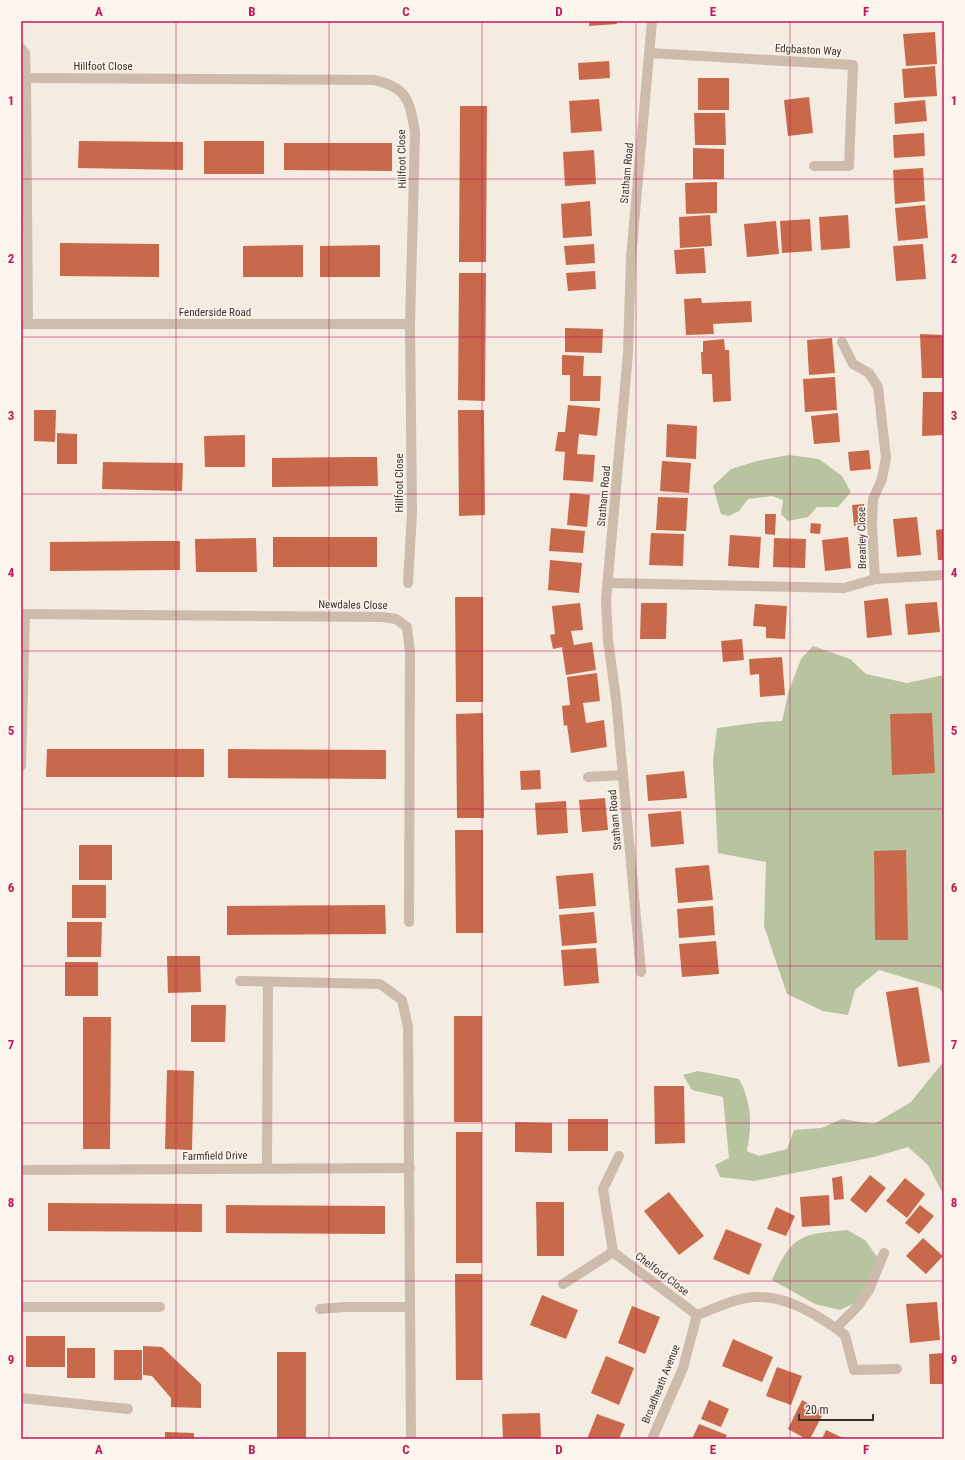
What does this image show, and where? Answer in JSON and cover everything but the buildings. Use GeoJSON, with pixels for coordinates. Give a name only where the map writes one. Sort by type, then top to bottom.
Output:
{"type":"FeatureCollection","features":[{"type":"Feature","properties":{"kind":"street","name":"Statham Road"},"geometry":{"type":"LineString","coordinates":[[641,972],[623,775],[606,615],[627,360],[632,250],[652,21]]}},
{"type":"Feature","properties":{"kind":"street"},"geometry":{"type":"LineString","coordinates":[[21,48],[25,53],[26,78],[24,324]]}},
{"type":"Feature","properties":{"kind":"street","name":"Edgbaston Way"},"geometry":{"type":"LineString","coordinates":[[650,53],[853,65],[849,166],[814,166]]}},
{"type":"Feature","properties":{"kind":"street","name":"Hillfoot Close"},"geometry":{"type":"LineString","coordinates":[[26,78],[374,80],[388,83],[401,91],[411,105],[415,133],[410,324],[412,513],[408,583]]}},
{"type":"Feature","properties":{"kind":"street","name":"Fenderside Road"},"geometry":{"type":"LineString","coordinates":[[24,324],[410,324]]}},
{"type":"Feature","properties":{"kind":"street","name":"Brearley Close"},"geometry":{"type":"LineString","coordinates":[[608,583],[844,588],[875,579],[872,524],[873,499],[882,479],[886,458],[878,387],[869,374],[853,364],[842,342]]}},
{"type":"Feature","properties":{"kind":"street"},"geometry":{"type":"LineString","coordinates":[[875,579],[944,575]]}},
{"type":"Feature","properties":{"kind":"street","name":"Newdales Close"},"geometry":{"type":"LineString","coordinates":[[21,766],[23,614],[383,617],[396,619],[406,627],[410,653],[409,922]]}},
{"type":"Feature","properties":{"kind":"street"},"geometry":{"type":"LineString","coordinates":[[588,777],[623,775]]}},
{"type":"Feature","properties":{"kind":"street"},"geometry":{"type":"LineString","coordinates":[[240,981],[380,984],[402,1000],[408,1027],[412,1439]]}},
{"type":"Feature","properties":{"kind":"street"},"geometry":{"type":"LineString","coordinates":[[267,1167],[268,982]]}},
{"type":"Feature","properties":{"kind":"street"},"geometry":{"type":"LineString","coordinates":[[563,1284],[613,1252],[603,1189],[620,1156]]}},
{"type":"Feature","properties":{"kind":"street","name":"Farmfield Drive"},"geometry":{"type":"LineString","coordinates":[[21,1170],[267,1167],[410,1168]]}},
{"type":"Feature","properties":{"kind":"street","name":"Chelford Close"},"geometry":{"type":"LineString","coordinates":[[613,1252],[697,1315]]}},
{"type":"Feature","properties":{"kind":"street"},"geometry":{"type":"LineString","coordinates":[[836,1328],[858,1306],[869,1290],[884,1252]]}},
{"type":"Feature","properties":{"kind":"street"},"geometry":{"type":"LineString","coordinates":[[697,1315],[735,1301],[759,1296],[787,1303],[816,1315],[846,1335],[854,1370],[897,1369]]}},
{"type":"Feature","properties":{"kind":"street"},"geometry":{"type":"LineString","coordinates":[[21,1307],[160,1307]]}},
{"type":"Feature","properties":{"kind":"street"},"geometry":{"type":"LineString","coordinates":[[320,1309],[344,1307],[410,1307]]}},
{"type":"Feature","properties":{"kind":"street","name":"Broadheath Avenue"},"geometry":{"type":"LineString","coordinates":[[652,1439],[683,1368],[697,1315]]}},
{"type":"Feature","properties":{"kind":"street"},"geometry":{"type":"LineString","coordinates":[[21,1398],[128,1409]]}},
{"type":"Feature","properties":{"kind":"green space"},"geometry":{"type":"Polygon","coordinates":[[[789,455],[819,459],[842,476],[851,492],[838,507],[817,507],[808,517],[788,521],[781,514],[783,500],[772,496],[748,499],[739,511],[729,516],[721,514],[713,486],[731,469],[757,461],[789,455]]]}},
{"type":"Feature","properties":{"kind":"green space"},"geometry":{"type":"Polygon","coordinates":[[[813,646],[850,659],[866,674],[907,683],[944,675],[944,995],[939,988],[879,970],[855,990],[848,1015],[823,1011],[787,994],[764,926],[766,862],[718,853],[713,761],[717,728],[782,721],[789,690],[801,659],[813,646]]]}},
{"type":"Feature","properties":{"kind":"green space"},"geometry":{"type":"Polygon","coordinates":[[[944,1061],[944,1196],[928,1165],[908,1147],[874,1157],[754,1181],[720,1177],[715,1165],[729,1158],[723,1097],[692,1090],[683,1075],[698,1071],[739,1079],[749,1105],[750,1114],[750,1132],[747,1151],[759,1156],[787,1149],[794,1130],[821,1128],[842,1119],[874,1124],[911,1102],[944,1061]]]}},
{"type":"Feature","properties":{"kind":"green space"},"geometry":{"type":"Polygon","coordinates":[[[847,1230],[865,1240],[878,1258],[875,1283],[857,1302],[840,1310],[815,1304],[772,1280],[785,1254],[799,1240],[818,1233],[847,1230]]]}}]}
